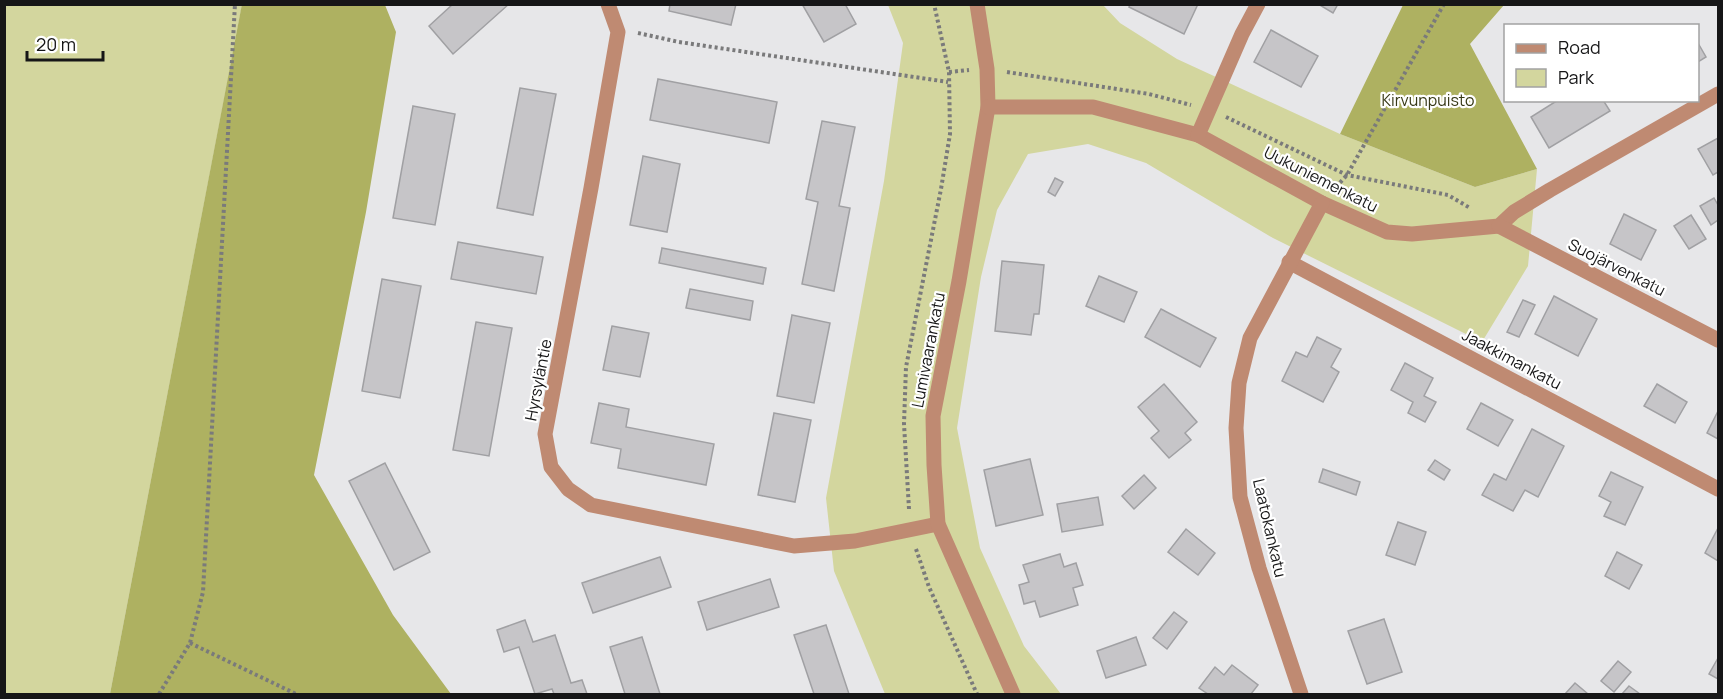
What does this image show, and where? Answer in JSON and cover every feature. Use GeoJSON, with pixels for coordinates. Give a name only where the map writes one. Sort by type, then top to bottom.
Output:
{"type":"FeatureCollection","features":[{"type":"Feature","properties":{"kind":"street","name":"Hyrsyläntie"},"geometry":{"type":"LineString","coordinates":[[608,4],[617,28],[602,130],[546,434],[551,467],[568,489],[591,505],[794,546],[855,541],[938,524]]}},
{"type":"Feature","properties":{"kind":"street","name":"Lumivaarankatu"},"geometry":{"type":"LineString","coordinates":[[977,4],[987,69],[988,108],[959,281],[933,416],[938,524],[1013,694]]}},
{"type":"Feature","properties":{"kind":"street"},"geometry":{"type":"LineString","coordinates":[[1198,135],[1242,33],[1258,4]]}},
{"type":"Feature","properties":{"kind":"street"},"geometry":{"type":"LineString","coordinates":[[1499,226],[1514,212],[1719,94]]}},
{"type":"Feature","properties":{"kind":"street","name":"Uukuniemenkatu"},"geometry":{"type":"LineString","coordinates":[[988,108],[1093,107],[1198,135],[1322,203],[1387,232],[1412,234],[1499,226]]}},
{"type":"Feature","properties":{"kind":"street","name":"Laatokankatu"},"geometry":{"type":"LineString","coordinates":[[1301,694],[1259,568],[1240,497],[1236,428],[1239,383],[1250,338],[1322,203]]}},
{"type":"Feature","properties":{"kind":"street","name":"Suojärvenkatu"},"geometry":{"type":"LineString","coordinates":[[1499,226],[1719,340]]}},
{"type":"Feature","properties":{"kind":"street","name":"Jaakkimankatu"},"geometry":{"type":"LineString","coordinates":[[1289,262],[1719,489]]}},
{"type":"Feature","properties":{"kind":"path"},"geometry":{"type":"LineString","coordinates":[[159,694],[190,643],[203,592],[235,4]]}},
{"type":"Feature","properties":{"kind":"path"},"geometry":{"type":"LineString","coordinates":[[909,507],[904,424],[906,367],[950,134],[949,72],[934,4]]}},
{"type":"Feature","properties":{"kind":"path"},"geometry":{"type":"LineString","coordinates":[[1322,203],[1347,175],[1444,4]]}},
{"type":"Feature","properties":{"kind":"path"},"geometry":{"type":"LineString","coordinates":[[617,28],[679,42],[948,82]]}},
{"type":"Feature","properties":{"kind":"path"},"geometry":{"type":"LineString","coordinates":[[1005,72],[1139,93],[1209,109],[1347,175],[1448,195],[1499,226]]}},
{"type":"Feature","properties":{"kind":"path"},"geometry":{"type":"LineString","coordinates":[[914,541],[929,587],[977,694]]}},
{"type":"Feature","properties":{"kind":"path"},"geometry":{"type":"LineString","coordinates":[[190,643],[296,694]]}},
{"type":"Feature","properties":{"kind":"green space"},"geometry":{"type":"Polygon","coordinates":[[[242,4],[385,5],[396,32],[366,212],[314,475],[393,615],[451,694],[110,694],[242,4]]]}},
{"type":"Feature","properties":{"kind":"green space"},"geometry":{"type":"Polygon","coordinates":[[[4,5],[242,5],[110,694],[5,694],[4,5]]]}},
{"type":"Feature","properties":{"kind":"green space"},"geometry":{"type":"Polygon","coordinates":[[[888,5],[1103,5],[1120,23],[1177,59],[1340,134],[1475,187],[1537,169],[1528,266],[1482,342],[1273,238],[1146,163],[1088,144],[1028,154],[997,210],[981,277],[957,428],[980,548],[1024,646],[1061,694],[885,694],[834,571],[826,498],[884,181],[903,43],[888,5]]]}},
{"type":"Feature","properties":{"kind":"green space","name":"Kirvunpuisto"},"geometry":{"type":"Polygon","coordinates":[[[1403,5],[1504,5],[1470,44],[1537,169],[1475,187],[1340,134],[1403,5]]]}},
{"type":"Feature","properties":{"kind":"building"},"geometry":{"type":"Polygon","coordinates":[[[453,4],[509,4],[453,54],[429,26],[453,4]]]}},
{"type":"Feature","properties":{"kind":"building"},"geometry":{"type":"Polygon","coordinates":[[[670,4],[736,4],[731,25],[669,11],[670,4]]]}},
{"type":"Feature","properties":{"kind":"building"},"geometry":{"type":"Polygon","coordinates":[[[802,4],[845,4],[856,24],[824,42],[802,4]]]}},
{"type":"Feature","properties":{"kind":"building"},"geometry":{"type":"Polygon","coordinates":[[[1130,4],[1198,4],[1184,34],[1129,7],[1130,4]]]}},
{"type":"Feature","properties":{"kind":"building"},"geometry":{"type":"Polygon","coordinates":[[[1318,4],[1338,4],[1333,13],[1318,4]]]}},
{"type":"Feature","properties":{"kind":"building"},"geometry":{"type":"Polygon","coordinates":[[[1271,30],[1318,56],[1301,87],[1254,62],[1271,30]]]}},
{"type":"Feature","properties":{"kind":"building"},"geometry":{"type":"Polygon","coordinates":[[[1699,45],[1706,57],[1699,61],[1699,45]]]}},
{"type":"Feature","properties":{"kind":"building"},"geometry":{"type":"Polygon","coordinates":[[[658,79],[777,102],[769,143],[650,120],[658,79]]]}},
{"type":"Feature","properties":{"kind":"building"},"geometry":{"type":"Polygon","coordinates":[[[520,88],[556,94],[533,215],[497,208],[520,88]]]}},
{"type":"Feature","properties":{"kind":"building"},"geometry":{"type":"Polygon","coordinates":[[[1555,102],[1604,102],[1610,111],[1549,148],[1531,117],[1555,102]]]}},
{"type":"Feature","properties":{"kind":"building"},"geometry":{"type":"Polygon","coordinates":[[[413,106],[455,114],[435,225],[393,218],[413,106]]]}},
{"type":"Feature","properties":{"kind":"building"},"geometry":{"type":"Polygon","coordinates":[[[822,121],[855,127],[839,206],[850,208],[834,291],[802,284],[818,202],[806,199],[822,121]]]}},
{"type":"Feature","properties":{"kind":"building"},"geometry":{"type":"Polygon","coordinates":[[[1718,138],[1718,172],[1713,175],[1698,149],[1718,138]]]}},
{"type":"Feature","properties":{"kind":"building"},"geometry":{"type":"Polygon","coordinates":[[[643,156],[680,164],[667,232],[630,225],[643,156]]]}},
{"type":"Feature","properties":{"kind":"building"},"geometry":{"type":"Polygon","coordinates":[[[1055,178],[1063,182],[1055,196],[1048,192],[1055,178]]]}},
{"type":"Feature","properties":{"kind":"building"},"geometry":{"type":"Polygon","coordinates":[[[1714,198],[1718,205],[1718,220],[1711,225],[1700,206],[1714,198]]]}},
{"type":"Feature","properties":{"kind":"building"},"geometry":{"type":"Polygon","coordinates":[[[1624,214],[1656,230],[1641,260],[1610,244],[1624,214]]]}},
{"type":"Feature","properties":{"kind":"building"},"geometry":{"type":"Polygon","coordinates":[[[1691,215],[1706,239],[1689,249],[1674,226],[1691,215]]]}},
{"type":"Feature","properties":{"kind":"building"},"geometry":{"type":"Polygon","coordinates":[[[458,242],[543,257],[536,294],[451,279],[458,242]]]}},
{"type":"Feature","properties":{"kind":"building"},"geometry":{"type":"Polygon","coordinates":[[[662,248],[766,268],[763,284],[659,263],[662,248]]]}},
{"type":"Feature","properties":{"kind":"building"},"geometry":{"type":"Polygon","coordinates":[[[1002,261],[1044,265],[1039,314],[1034,314],[1031,335],[995,331],[1002,261]]]}},
{"type":"Feature","properties":{"kind":"building"},"geometry":{"type":"Polygon","coordinates":[[[1099,276],[1137,292],[1124,322],[1086,306],[1099,276]]]}},
{"type":"Feature","properties":{"kind":"building"},"geometry":{"type":"Polygon","coordinates":[[[382,279],[421,286],[400,398],[362,391],[382,279]]]}},
{"type":"Feature","properties":{"kind":"building"},"geometry":{"type":"Polygon","coordinates":[[[690,289],[753,301],[750,320],[686,308],[690,289]]]}},
{"type":"Feature","properties":{"kind":"building"},"geometry":{"type":"Polygon","coordinates":[[[1554,296],[1597,319],[1578,356],[1535,334],[1554,296]]]}},
{"type":"Feature","properties":{"kind":"building"},"geometry":{"type":"Polygon","coordinates":[[[1523,300],[1535,305],[1519,337],[1507,332],[1523,300]]]}},
{"type":"Feature","properties":{"kind":"building"},"geometry":{"type":"Polygon","coordinates":[[[1161,309],[1216,338],[1200,367],[1145,337],[1161,309]]]}},
{"type":"Feature","properties":{"kind":"building"},"geometry":{"type":"Polygon","coordinates":[[[792,315],[830,323],[814,403],[777,396],[792,315]]]}},
{"type":"Feature","properties":{"kind":"building"},"geometry":{"type":"Polygon","coordinates":[[[476,322],[512,328],[489,456],[453,450],[476,322]]]}},
{"type":"Feature","properties":{"kind":"building"},"geometry":{"type":"Polygon","coordinates":[[[612,326],[649,333],[640,377],[603,370],[612,326]]]}},
{"type":"Feature","properties":{"kind":"building"},"geometry":{"type":"Polygon","coordinates":[[[1317,337],[1341,349],[1331,367],[1339,372],[1323,402],[1282,381],[1296,352],[1307,357],[1317,337]]]}},
{"type":"Feature","properties":{"kind":"building"},"geometry":{"type":"Polygon","coordinates":[[[1405,363],[1433,378],[1424,396],[1436,402],[1425,422],[1408,413],[1413,402],[1391,390],[1405,363]]]}},
{"type":"Feature","properties":{"kind":"building"},"geometry":{"type":"Polygon","coordinates":[[[1164,384],[1197,422],[1185,433],[1191,440],[1169,458],[1151,438],[1159,431],[1138,407],[1164,384]]]}},
{"type":"Feature","properties":{"kind":"building"},"geometry":{"type":"Polygon","coordinates":[[[1657,384],[1687,402],[1675,423],[1644,406],[1657,384]]]}},
{"type":"Feature","properties":{"kind":"building"},"geometry":{"type":"Polygon","coordinates":[[[599,403],[629,409],[626,427],[714,444],[706,485],[618,468],[621,449],[591,443],[599,403]]]}},
{"type":"Feature","properties":{"kind":"building"},"geometry":{"type":"Polygon","coordinates":[[[1481,403],[1513,420],[1498,446],[1467,429],[1481,403]]]}},
{"type":"Feature","properties":{"kind":"building"},"geometry":{"type":"Polygon","coordinates":[[[1718,411],[1718,439],[1707,433],[1718,411]]]}},
{"type":"Feature","properties":{"kind":"building"},"geometry":{"type":"Polygon","coordinates":[[[774,413],[811,420],[795,502],[758,495],[774,413]]]}},
{"type":"Feature","properties":{"kind":"building"},"geometry":{"type":"Polygon","coordinates":[[[1532,429],[1564,446],[1538,497],[1525,490],[1513,511],[1482,495],[1494,474],[1506,480],[1532,429]]]}},
{"type":"Feature","properties":{"kind":"building"},"geometry":{"type":"Polygon","coordinates":[[[1030,459],[1043,515],[996,526],[984,470],[1030,459]]]}},
{"type":"Feature","properties":{"kind":"building"},"geometry":{"type":"Polygon","coordinates":[[[1435,460],[1450,470],[1444,480],[1428,470],[1435,460]]]}},
{"type":"Feature","properties":{"kind":"building"},"geometry":{"type":"Polygon","coordinates":[[[385,463],[430,552],[394,570],[349,481],[385,463]]]}},
{"type":"Feature","properties":{"kind":"building"},"geometry":{"type":"Polygon","coordinates":[[[1323,469],[1360,482],[1356,495],[1319,482],[1323,469]]]}},
{"type":"Feature","properties":{"kind":"building"},"geometry":{"type":"Polygon","coordinates":[[[1611,472],[1643,487],[1625,525],[1604,516],[1611,502],[1599,496],[1611,472]]]}},
{"type":"Feature","properties":{"kind":"building"},"geometry":{"type":"Polygon","coordinates":[[[1144,475],[1156,488],[1134,509],[1122,496],[1144,475]]]}},
{"type":"Feature","properties":{"kind":"building"},"geometry":{"type":"Polygon","coordinates":[[[1098,497],[1103,525],[1062,532],[1057,504],[1098,497]]]}},
{"type":"Feature","properties":{"kind":"building"},"geometry":{"type":"Polygon","coordinates":[[[1398,522],[1426,532],[1415,565],[1386,555],[1398,522]]]}},
{"type":"Feature","properties":{"kind":"building"},"geometry":{"type":"Polygon","coordinates":[[[1718,528],[1718,561],[1705,553],[1718,528]]]}},
{"type":"Feature","properties":{"kind":"building"},"geometry":{"type":"Polygon","coordinates":[[[1186,529],[1215,553],[1198,575],[1168,552],[1186,529]]]}},
{"type":"Feature","properties":{"kind":"building"},"geometry":{"type":"Polygon","coordinates":[[[1617,552],[1642,565],[1629,589],[1605,576],[1617,552]]]}},
{"type":"Feature","properties":{"kind":"building"},"geometry":{"type":"Polygon","coordinates":[[[1060,554],[1064,567],[1076,563],[1083,585],[1073,588],[1078,605],[1040,617],[1035,601],[1024,604],[1019,585],[1029,582],[1023,565],[1060,554]]]}},
{"type":"Feature","properties":{"kind":"building"},"geometry":{"type":"Polygon","coordinates":[[[660,557],[671,587],[593,613],[582,583],[660,557]]]}},
{"type":"Feature","properties":{"kind":"building"},"geometry":{"type":"Polygon","coordinates":[[[770,579],[779,607],[707,630],[698,602],[770,579]]]}},
{"type":"Feature","properties":{"kind":"building"},"geometry":{"type":"Polygon","coordinates":[[[1174,612],[1187,622],[1167,649],[1153,638],[1174,612]]]}},
{"type":"Feature","properties":{"kind":"building"},"geometry":{"type":"Polygon","coordinates":[[[1384,619],[1402,672],[1367,684],[1348,631],[1384,619]]]}},
{"type":"Feature","properties":{"kind":"building"},"geometry":{"type":"Polygon","coordinates":[[[525,620],[533,642],[555,635],[571,683],[582,680],[587,694],[554,694],[552,689],[535,694],[519,647],[504,652],[497,630],[525,620]]]}},
{"type":"Feature","properties":{"kind":"building"},"geometry":{"type":"Polygon","coordinates":[[[826,625],[849,694],[814,694],[794,635],[826,625]]]}},
{"type":"Feature","properties":{"kind":"building"},"geometry":{"type":"Polygon","coordinates":[[[642,637],[660,694],[625,694],[610,647],[642,637]]]}},
{"type":"Feature","properties":{"kind":"building"},"geometry":{"type":"Polygon","coordinates":[[[1136,637],[1146,665],[1106,678],[1097,651],[1136,637]]]}},
{"type":"Feature","properties":{"kind":"building"},"geometry":{"type":"Polygon","coordinates":[[[1718,658],[1718,679],[1709,674],[1718,658]]]}},
{"type":"Feature","properties":{"kind":"building"},"geometry":{"type":"Polygon","coordinates":[[[1618,661],[1631,672],[1614,692],[1601,681],[1618,661]]]}},
{"type":"Feature","properties":{"kind":"building"},"geometry":{"type":"Polygon","coordinates":[[[1232,665],[1258,685],[1251,694],[1208,694],[1199,688],[1215,667],[1224,675],[1232,665]]]}},
{"type":"Feature","properties":{"kind":"building"},"geometry":{"type":"Polygon","coordinates":[[[1575,683],[1588,694],[1565,694],[1575,683]]]}},
{"type":"Feature","properties":{"kind":"building"},"geometry":{"type":"Polygon","coordinates":[[[1629,686],[1640,694],[1622,694],[1629,686]]]}}]}
